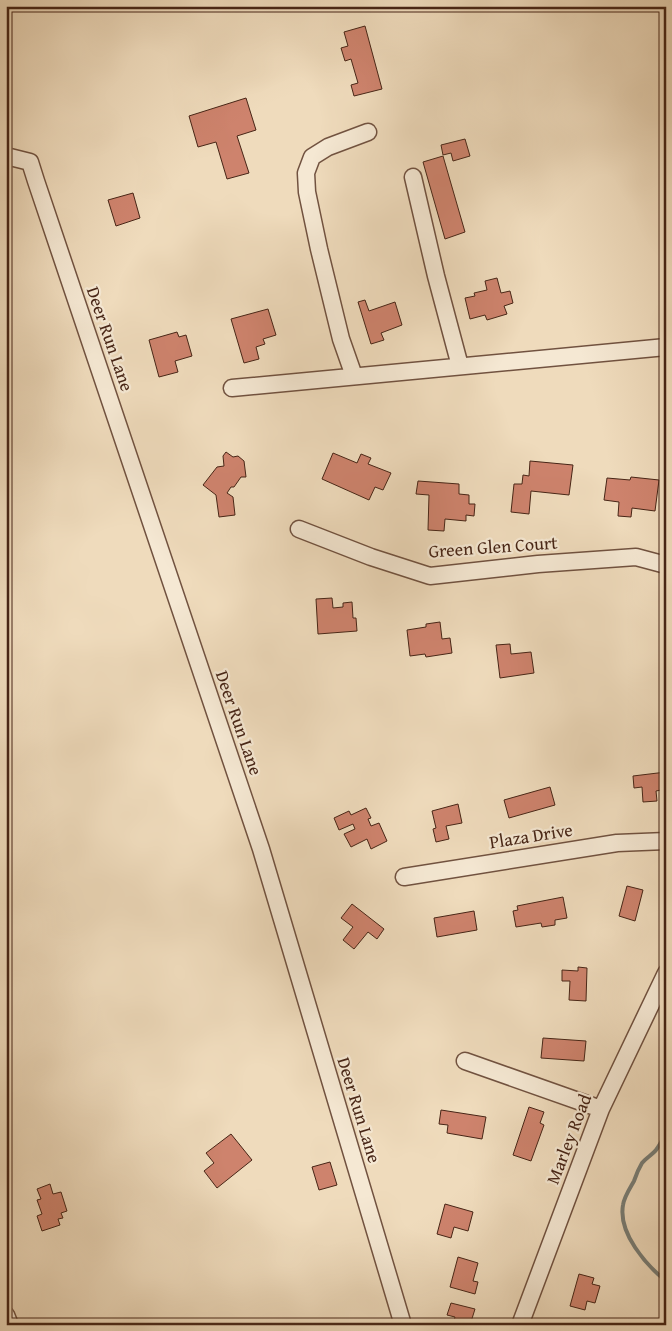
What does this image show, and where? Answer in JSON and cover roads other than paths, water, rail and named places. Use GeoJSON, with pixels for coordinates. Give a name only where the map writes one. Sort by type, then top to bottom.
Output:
{"type":"FeatureCollection","features":[{"type":"Feature","properties":{"kind":"street"},"geometry":{"type":"LineString","coordinates":[[354,376],[341,338],[319,249],[307,192],[306,173],[312,157],[328,146],[368,132]]}},
{"type":"Feature","properties":{"kind":"street","name":"Deer Run Lane"},"geometry":{"type":"LineString","coordinates":[[6,156],[30,162],[260,849],[403,1325]]}},
{"type":"Feature","properties":{"kind":"street"},"geometry":{"type":"LineString","coordinates":[[413,177],[436,276],[460,366]]}},
{"type":"Feature","properties":{"kind":"street"},"geometry":{"type":"LineString","coordinates":[[232,388],[666,347]]}},
{"type":"Feature","properties":{"kind":"street","name":"Green Glen Court"},"geometry":{"type":"LineString","coordinates":[[299,529],[371,557],[430,576],[538,564],[636,557],[666,565]]}},
{"type":"Feature","properties":{"kind":"street","name":"Plaza Drive"},"geometry":{"type":"LineString","coordinates":[[404,877],[617,843],[666,842]]}},
{"type":"Feature","properties":{"kind":"street","name":"Marley Road"},"geometry":{"type":"LineString","coordinates":[[520,1325],[601,1109],[666,973]]}},
{"type":"Feature","properties":{"kind":"street"},"geometry":{"type":"LineString","coordinates":[[465,1061],[601,1109]]}},
{"type":"Feature","properties":{"kind":"street"},"geometry":{"type":"LineString","coordinates":[[6,1315],[10,1325]]}},
{"type":"Feature","properties":{"kind":"waterway"},"geometry":{"type":"LineString","coordinates":[[666,1133],[656,1150],[640,1167],[623,1205],[625,1226],[635,1248],[666,1281]]}}]}
